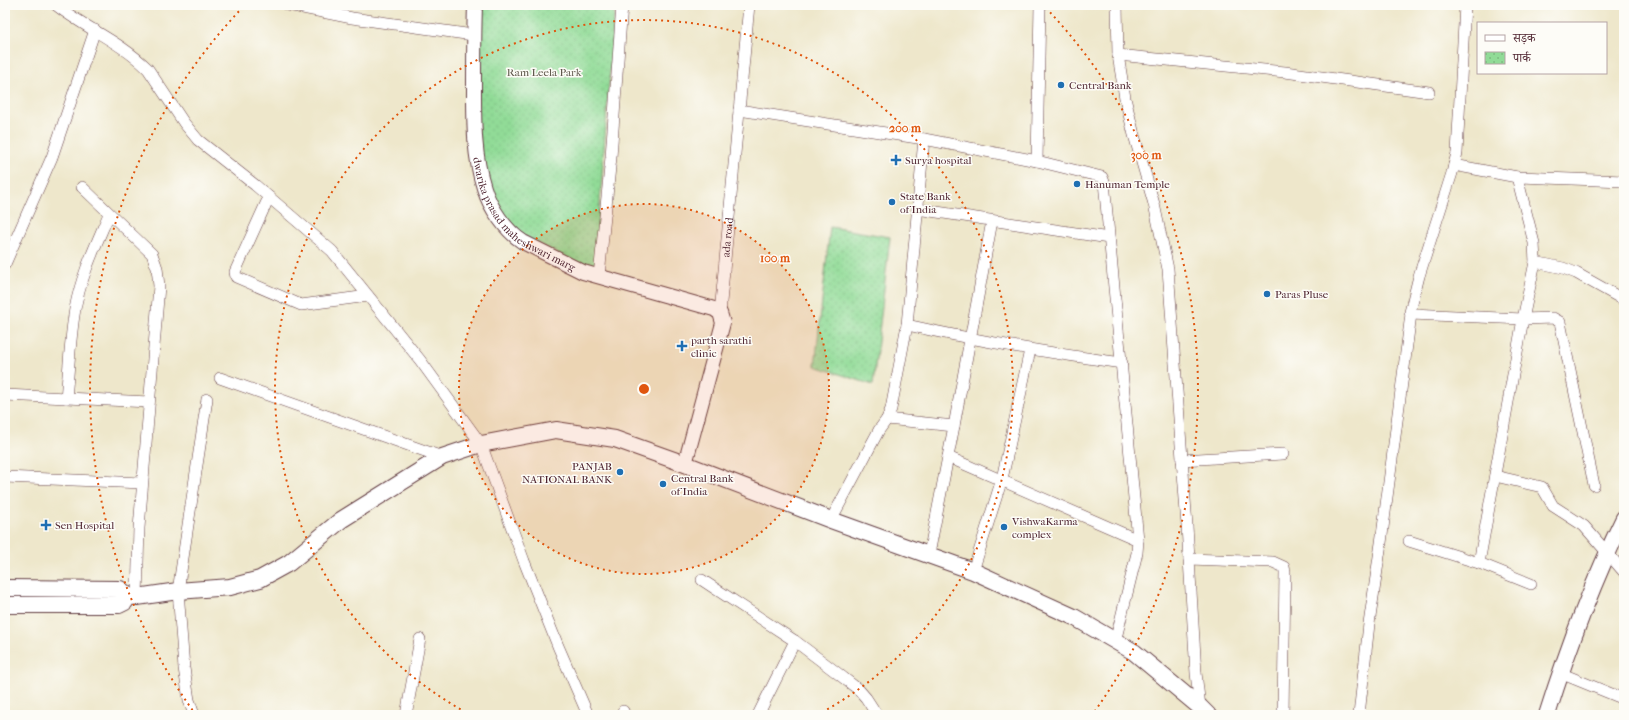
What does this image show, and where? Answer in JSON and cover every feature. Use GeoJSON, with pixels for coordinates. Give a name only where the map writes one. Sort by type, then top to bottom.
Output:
{"type":"FeatureCollection","features":[{"type":"Feature","properties":{"kind":"main road"},"geometry":{"type":"LineString","coordinates":[[5,605],[119,605],[133,596],[230,587],[260,579],[289,563],[341,520],[442,457],[481,444],[556,430],[614,440],[685,464],[831,520],[973,570],[1074,617],[1115,642],[1146,662],[1204,711]]}},
{"type":"Feature","properties":{"kind":"main road"},"geometry":{"type":"LineString","coordinates":[[1547,715],[1560,673],[1607,553],[1624,518]]}},
{"type":"Feature","properties":{"kind":"main road"},"geometry":{"type":"LineString","coordinates":[[5,588],[120,590],[133,596]]}},
{"type":"Feature","properties":{"kind":"street"},"geometry":{"type":"LineString","coordinates":[[56,5],[110,39],[141,62],[148,69],[184,123],[198,140],[269,197],[332,251],[420,360],[481,444],[524,561],[558,646],[588,715]]}},
{"type":"Feature","properties":{"kind":"street"},"geometry":{"type":"LineString","coordinates":[[288,5],[331,9],[474,35]]}},
{"type":"Feature","properties":{"kind":"street","name":"dwarika prasad maheshwari marg"},"geometry":{"type":"LineString","coordinates":[[475,5],[475,135],[484,189],[489,200],[506,226],[515,236],[583,272],[700,304],[720,313]]}},
{"type":"Feature","properties":{"kind":"street"},"geometry":{"type":"LineString","coordinates":[[599,276],[611,157],[622,5]]}},
{"type":"Feature","properties":{"kind":"street","name":"ada road"},"geometry":{"type":"LineString","coordinates":[[685,464],[723,323],[720,313],[749,5]]}},
{"type":"Feature","properties":{"kind":"street"},"geometry":{"type":"LineString","coordinates":[[1037,162],[1040,5]]}},
{"type":"Feature","properties":{"kind":"street"},"geometry":{"type":"LineString","coordinates":[[1117,5],[1118,55],[1125,98],[1162,237],[1168,269],[1196,673],[1204,711]]}},
{"type":"Feature","properties":{"kind":"street"},"geometry":{"type":"LineString","coordinates":[[1465,5],[1457,153],[1463,167],[1419,276],[1410,312],[1418,314],[1523,319],[1553,318],[1560,322],[1594,485]]}},
{"type":"Feature","properties":{"kind":"street"},"geometry":{"type":"LineString","coordinates":[[5,264],[52,157],[95,30]]}},
{"type":"Feature","properties":{"kind":"street"},"geometry":{"type":"LineString","coordinates":[[1118,55],[1285,72],[1429,92]]}},
{"type":"Feature","properties":{"kind":"street"},"geometry":{"type":"LineString","coordinates":[[739,110],[924,139],[1102,177],[1104,182],[1122,363],[1138,540],[1137,552],[1115,642]]}},
{"type":"Feature","properties":{"kind":"street"},"geometry":{"type":"LineString","coordinates":[[831,520],[879,430],[887,419],[891,409],[907,325],[924,139]]}},
{"type":"Feature","properties":{"kind":"street"},"geometry":{"type":"LineString","coordinates":[[1463,167],[1517,177],[1624,181]]}},
{"type":"Feature","properties":{"kind":"street"},"geometry":{"type":"LineString","coordinates":[[1479,563],[1523,319],[1535,262],[1534,243],[1517,177]]}},
{"type":"Feature","properties":{"kind":"street"},"geometry":{"type":"LineString","coordinates":[[82,187],[152,254],[157,268],[159,286],[133,596]]}},
{"type":"Feature","properties":{"kind":"street"},"geometry":{"type":"LineString","coordinates":[[269,197],[235,272],[236,277],[288,301],[301,305],[368,296]]}},
{"type":"Feature","properties":{"kind":"street"},"geometry":{"type":"LineString","coordinates":[[917,209],[1109,238]]}},
{"type":"Feature","properties":{"kind":"street"},"geometry":{"type":"LineString","coordinates":[[66,398],[75,309],[87,266],[109,214]]}},
{"type":"Feature","properties":{"kind":"street"},"geometry":{"type":"LineString","coordinates":[[929,554],[992,221]]}},
{"type":"Feature","properties":{"kind":"street"},"geometry":{"type":"LineString","coordinates":[[1535,262],[1562,268],[1624,300]]}},
{"type":"Feature","properties":{"kind":"street"},"geometry":{"type":"LineString","coordinates":[[1359,715],[1369,624],[1418,314]]}},
{"type":"Feature","properties":{"kind":"street"},"geometry":{"type":"LineString","coordinates":[[907,325],[1030,350],[1122,363]]}},
{"type":"Feature","properties":{"kind":"street"},"geometry":{"type":"LineString","coordinates":[[973,570],[1002,479],[1030,350]]}},
{"type":"Feature","properties":{"kind":"street"},"geometry":{"type":"LineString","coordinates":[[220,378],[442,457]]}},
{"type":"Feature","properties":{"kind":"street"},"geometry":{"type":"LineString","coordinates":[[5,395],[149,402]]}},
{"type":"Feature","properties":{"kind":"street"},"geometry":{"type":"LineString","coordinates":[[194,715],[189,700],[184,668],[178,591],[207,399]]}},
{"type":"Feature","properties":{"kind":"street"},"geometry":{"type":"LineString","coordinates":[[887,419],[954,426]]}},
{"type":"Feature","properties":{"kind":"street"},"geometry":{"type":"LineString","coordinates":[[1182,460],[1283,454]]}},
{"type":"Feature","properties":{"kind":"street"},"geometry":{"type":"LineString","coordinates":[[948,457],[1002,479],[1138,540]]}},
{"type":"Feature","properties":{"kind":"street"},"geometry":{"type":"LineString","coordinates":[[1495,476],[1542,487],[1553,506],[1584,526],[1624,572]]}},
{"type":"Feature","properties":{"kind":"street"},"geometry":{"type":"LineString","coordinates":[[5,477],[142,483]]}},
{"type":"Feature","properties":{"kind":"street"},"geometry":{"type":"LineString","coordinates":[[1409,541],[1479,563],[1531,584]]}},
{"type":"Feature","properties":{"kind":"street"},"geometry":{"type":"LineString","coordinates":[[1189,560],[1273,562],[1284,567],[1283,715]]}},
{"type":"Feature","properties":{"kind":"street"},"geometry":{"type":"LineString","coordinates":[[702,580],[795,641],[858,690],[866,698],[877,715]]}},
{"type":"Feature","properties":{"kind":"street"},"geometry":{"type":"LineString","coordinates":[[406,715],[420,639]]}},
{"type":"Feature","properties":{"kind":"street"},"geometry":{"type":"LineString","coordinates":[[758,715],[795,641]]}},
{"type":"Feature","properties":{"kind":"street"},"geometry":{"type":"LineString","coordinates":[[1560,673],[1624,699]]}},
{"type":"Feature","properties":{"kind":"green space","name":"Ram Leela Park"},"geometry":{"type":"Polygon","coordinates":[[[481,5],[615,5],[595,269],[583,266],[515,232],[485,189],[476,119],[481,5]]]}},
{"type":"Feature","properties":{"kind":"green space"},"geometry":{"type":"Polygon","coordinates":[[[830,227],[890,237],[873,385],[815,366],[830,227]]]}},
{"type":"Feature","properties":{"kind":"place","name":"Central Bank"},"geometry":{"type":"Point","coordinates":[1061,85]}},
{"type":"Feature","properties":{"kind":"place","name":"Surya hospital"},"geometry":{"type":"Point","coordinates":[896,160]}},
{"type":"Feature","properties":{"kind":"place","name":"Hanuman Temple"},"geometry":{"type":"Point","coordinates":[1077,184]}},
{"type":"Feature","properties":{"kind":"place","name":"State Bank of India"},"geometry":{"type":"Point","coordinates":[892,202]}},
{"type":"Feature","properties":{"kind":"place","name":"Paras Pluse"},"geometry":{"type":"Point","coordinates":[1267,294]}},
{"type":"Feature","properties":{"kind":"place","name":"parth sarathi clinic"},"geometry":{"type":"Point","coordinates":[682,346]}},
{"type":"Feature","properties":{"kind":"place","name":"PANJAB NATIONAL BANK"},"geometry":{"type":"Point","coordinates":[620,472]}},
{"type":"Feature","properties":{"kind":"place","name":"Central Bank of India"},"geometry":{"type":"Point","coordinates":[663,484]}},
{"type":"Feature","properties":{"kind":"place","name":"Sen Hospital"},"geometry":{"type":"Point","coordinates":[46,525]}},
{"type":"Feature","properties":{"kind":"place","name":"VishwaKarma complex"},"geometry":{"type":"Point","coordinates":[1004,527]}}]}
